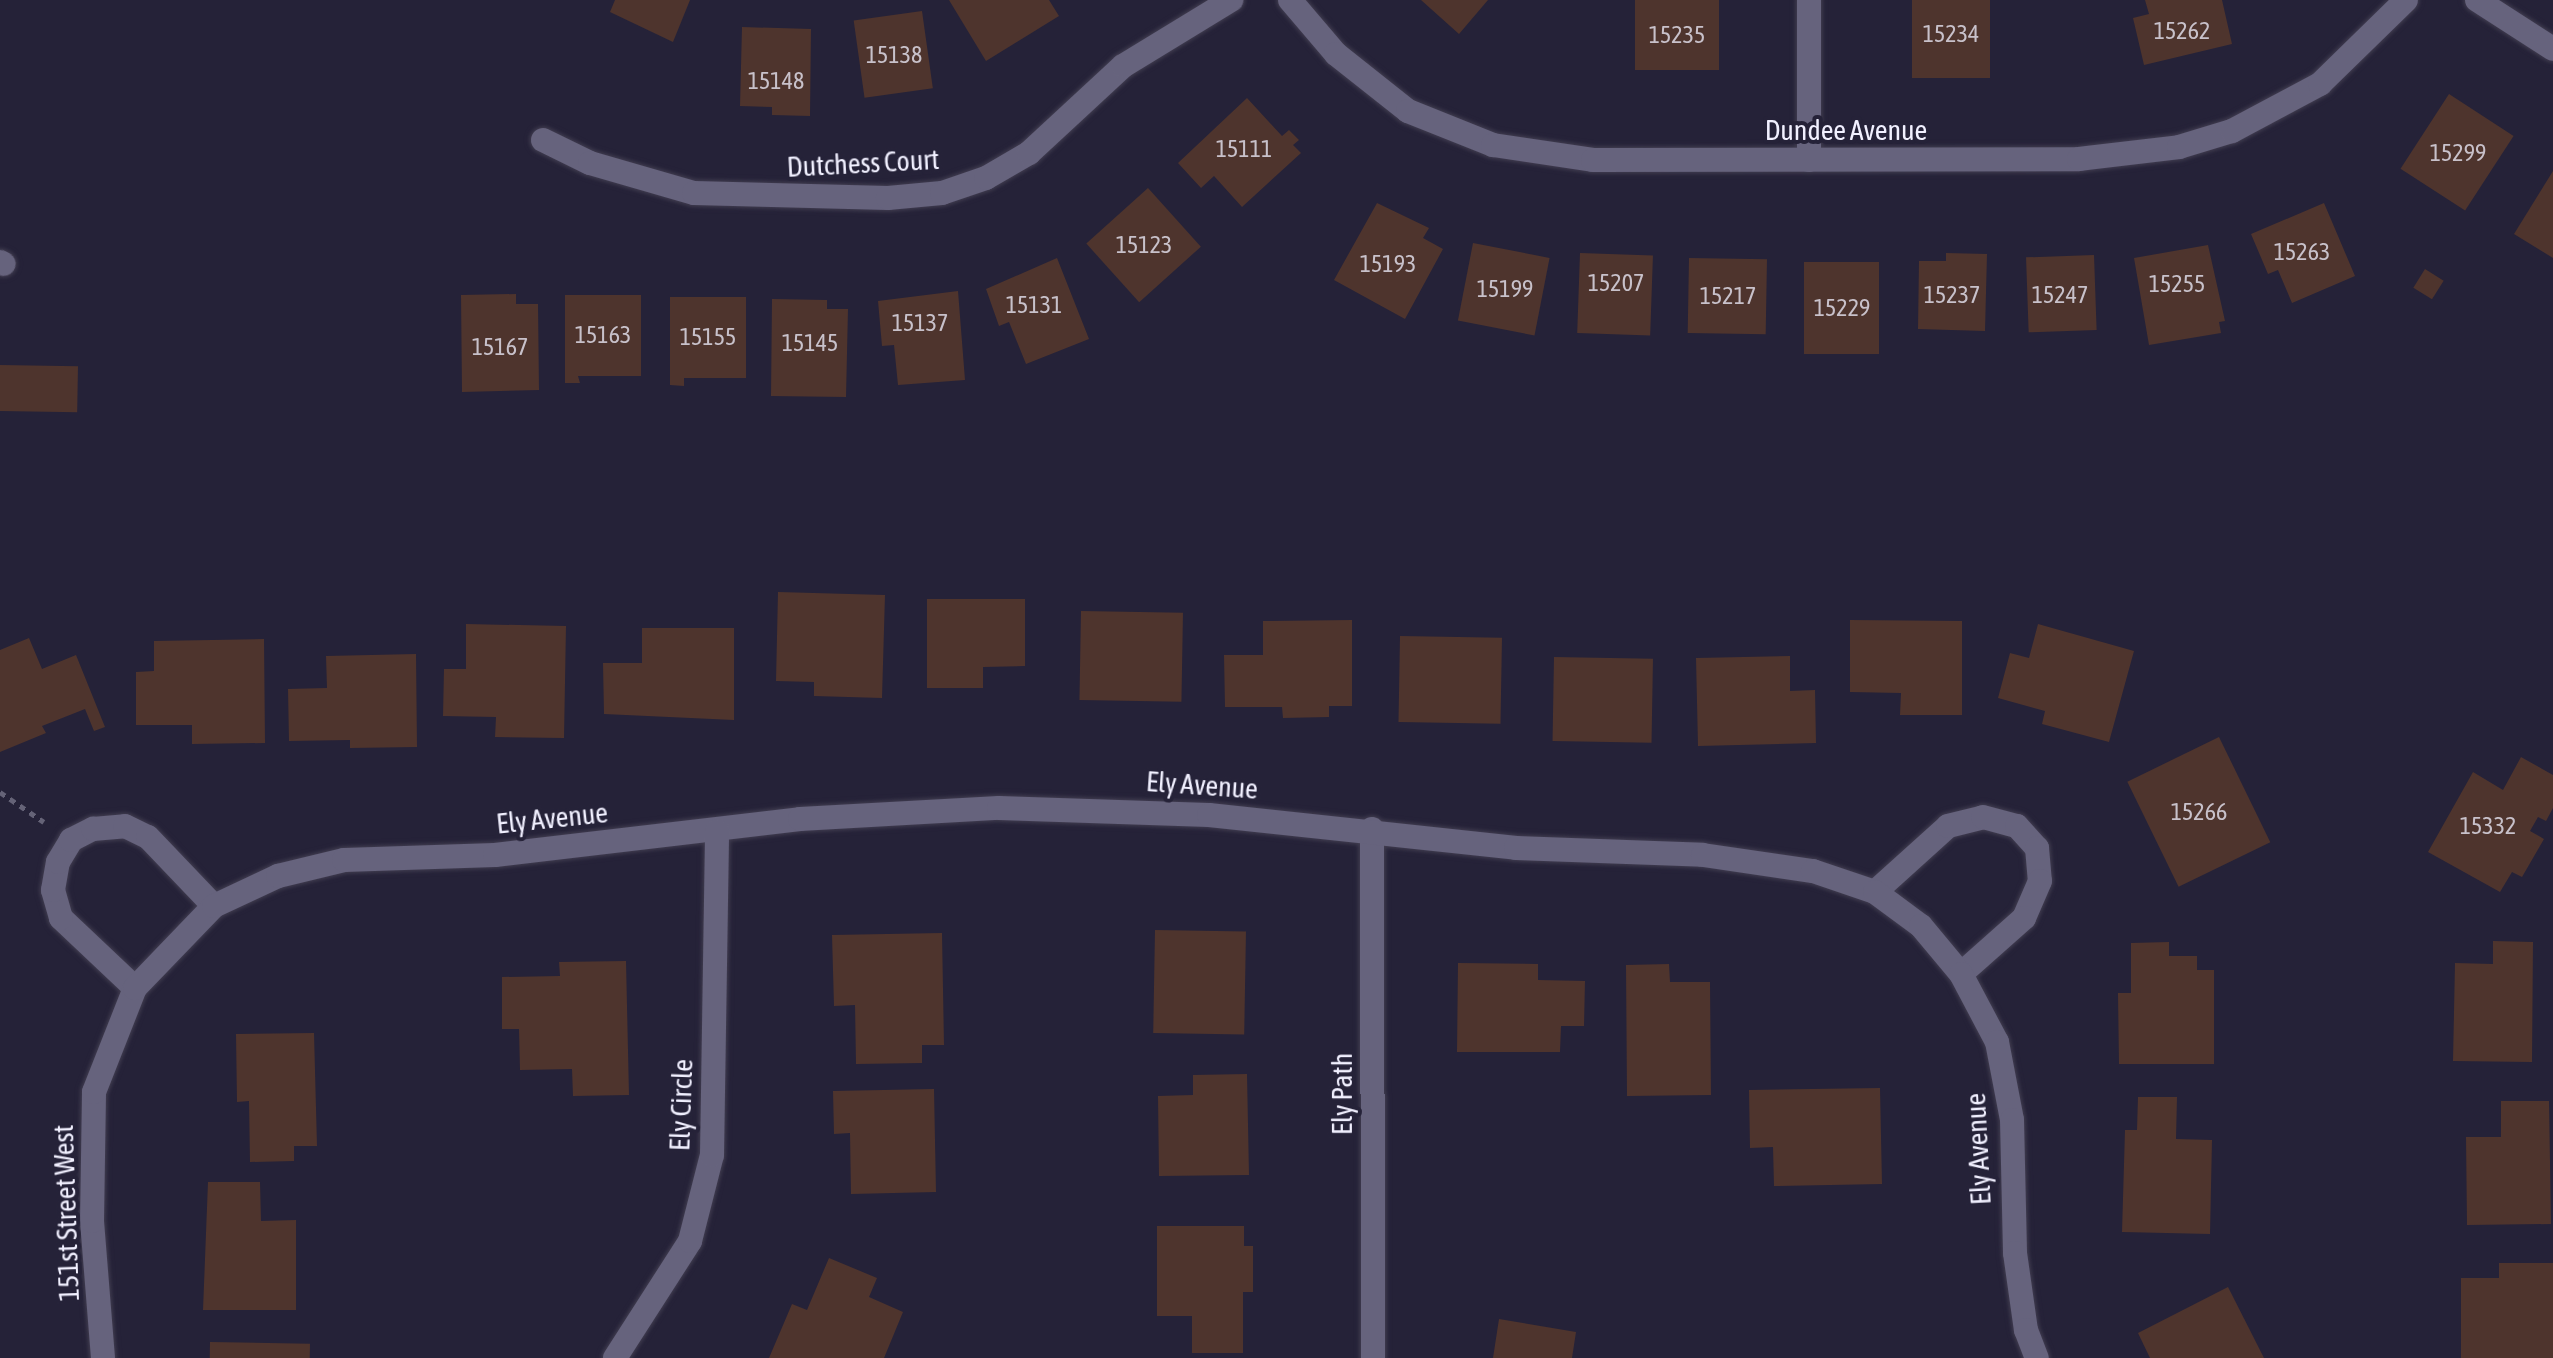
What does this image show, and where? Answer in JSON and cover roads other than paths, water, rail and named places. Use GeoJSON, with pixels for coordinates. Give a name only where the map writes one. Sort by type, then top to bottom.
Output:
{"type":"FeatureCollection","features":[{"type":"Feature","properties":{"kind":"street","name":"Dutchess Court"},"geometry":{"type":"LineString","coordinates":[[543,140],[644,182],[694,193],[888,198],[942,193],[986,178],[1029,153],[1123,66],[1231,0]]}},
{"type":"Feature","properties":{"kind":"street","name":"Dundee Avenue"},"geometry":{"type":"LineString","coordinates":[[1290,0],[1367,83],[1446,130],[1493,145],[1593,160],[2079,159],[2179,147],[2232,131],[2320,84],[2406,0]]}},
{"type":"Feature","properties":{"kind":"street"},"geometry":{"type":"LineString","coordinates":[[1809,0],[1809,160]]}},
{"type":"Feature","properties":{"kind":"street"},"geometry":{"type":"LineString","coordinates":[[2477,0],[2553,49]]}},
{"type":"Feature","properties":{"kind":"street","name":"Ely Avenue"},"geometry":{"type":"LineString","coordinates":[[101,1067],[135,988],[214,906],[278,876],[344,860],[510,853],[800,819],[999,808],[1209,815],[1372,829],[1516,848],[1703,855],[1813,871],[1875,892],[1921,926],[1961,974],[1997,1042],[2012,1120],[2015,1253],[2026,1330],[2037,1358]]}},
{"type":"Feature","properties":{"kind":"street"},"geometry":{"type":"LineString","coordinates":[[1875,892],[1948,826],[1983,817],[2017,826],[2037,848],[2040,881],[2024,918],[1961,974]]}},
{"type":"Feature","properties":{"kind":"street"},"geometry":{"type":"LineString","coordinates":[[135,988],[61,918],[53,890],[58,862],[71,840],[93,829],[125,826],[137,831],[148,837],[214,906]]}},
{"type":"Feature","properties":{"kind":"street","name":"Ely Path"},"geometry":{"type":"LineString","coordinates":[[1372,829],[1373,1358]]}},
{"type":"Feature","properties":{"kind":"street","name":"Ely Circle"},"geometry":{"type":"LineString","coordinates":[[615,1358],[690,1241],[712,1155],[717,831]]}},
{"type":"Feature","properties":{"kind":"street","name":"151st Street West"},"geometry":{"type":"LineString","coordinates":[[101,1067],[94,1092],[92,1221],[103,1358]]}}]}
